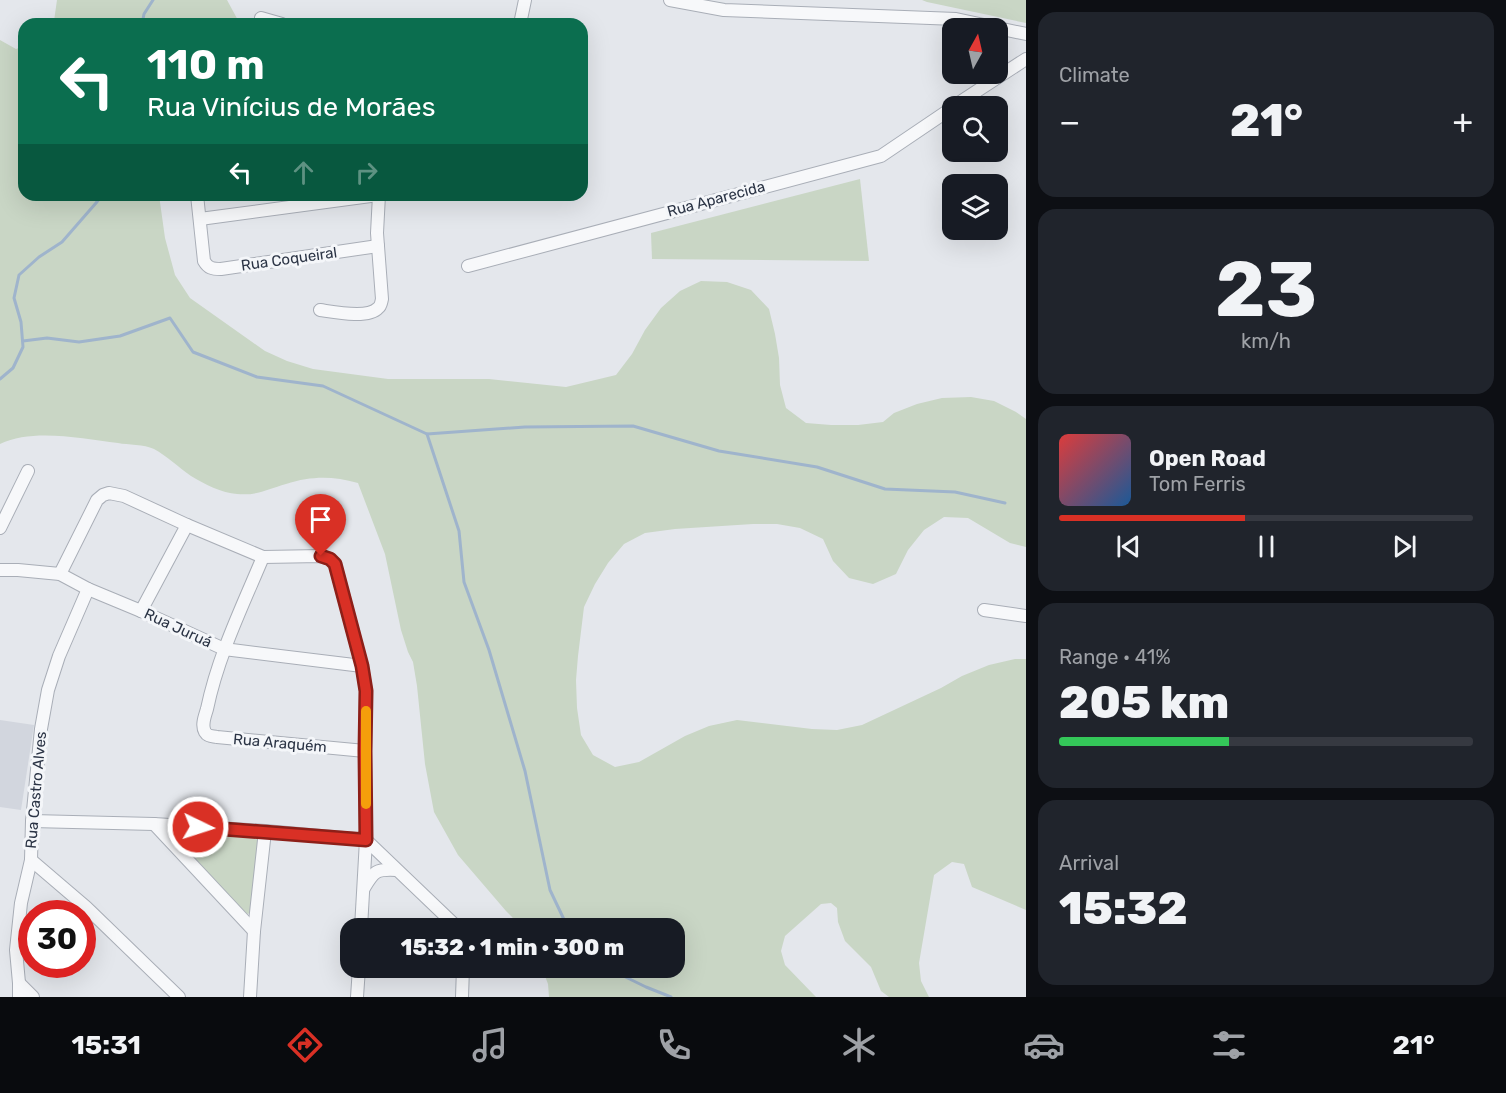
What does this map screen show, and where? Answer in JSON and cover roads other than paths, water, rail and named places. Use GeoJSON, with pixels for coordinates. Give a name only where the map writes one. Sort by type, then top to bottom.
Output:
{"type":"FeatureCollection","features":[{"type":"Feature","properties":{"kind":"street"},"geometry":{"type":"LineString","coordinates":[[521,18],[525,0]]}},
{"type":"Feature","properties":{"kind":"street"},"geometry":{"type":"LineString","coordinates":[[670,0],[724,9],[956,20],[1026,34]]}},
{"type":"Feature","properties":{"kind":"street","name":"Rua Aparecida"},"geometry":{"type":"LineString","coordinates":[[970,96],[1026,59]]}},
{"type":"Feature","properties":{"kind":"street","name":"Rua Aparecida"},"geometry":{"type":"LineString","coordinates":[[468,266],[881,156],[942,114]]}},
{"type":"Feature","properties":{"kind":"street"},"geometry":{"type":"LineString","coordinates":[[198,201],[200,219],[334,201]]}},
{"type":"Feature","properties":{"kind":"street"},"geometry":{"type":"LineString","coordinates":[[320,310],[366,315],[380,307],[382,299],[378,246],[379,201]]}},
{"type":"Feature","properties":{"kind":"street","name":"Rua Coqueiral"},"geometry":{"type":"LineString","coordinates":[[200,219],[204,261],[206,266],[212,269],[378,246]]}},
{"type":"Feature","properties":{"kind":"street"},"geometry":{"type":"LineString","coordinates":[[0,528],[28,471]]}},
{"type":"Feature","properties":{"kind":"street"},"geometry":{"type":"LineString","coordinates":[[60,574],[97,500],[109,493],[124,496],[263,557],[321,556],[330,559],[335,564],[362,666],[366,691],[366,840],[362,918]]}},
{"type":"Feature","properties":{"kind":"street"},"geometry":{"type":"LineString","coordinates":[[141,611],[187,525]]}},
{"type":"Feature","properties":{"kind":"street"},"geometry":{"type":"LineString","coordinates":[[224,649],[263,557]]}},
{"type":"Feature","properties":{"kind":"street","name":"Rua Juruá"},"geometry":{"type":"LineString","coordinates":[[0,570],[60,574],[88,589],[224,649],[362,666]]}},
{"type":"Feature","properties":{"kind":"street","name":"Rua Castro Alves"},"geometry":{"type":"LineString","coordinates":[[19,997],[17,937],[21,903],[31,860],[32,821],[41,729],[48,690],[59,656],[88,589]]}},
{"type":"Feature","properties":{"kind":"street"},"geometry":{"type":"LineString","coordinates":[[984,610],[1026,615]]}},
{"type":"Feature","properties":{"kind":"street","name":"Rua Araquém"},"geometry":{"type":"LineString","coordinates":[[224,649],[212,685],[203,725],[208,735],[365,751]]}},
{"type":"Feature","properties":{"kind":"street"},"geometry":{"type":"LineString","coordinates":[[32,821],[154,824],[366,840],[447,918]]}},
{"type":"Feature","properties":{"kind":"street"},"geometry":{"type":"LineString","coordinates":[[154,824],[254,931]]}},
{"type":"Feature","properties":{"kind":"street"},"geometry":{"type":"LineString","coordinates":[[250,997],[254,931],[265,831]]}},
{"type":"Feature","properties":{"kind":"street"},"geometry":{"type":"LineString","coordinates":[[31,860],[86,907],[179,997]]}},
{"type":"Feature","properties":{"kind":"street"},"geometry":{"type":"LineString","coordinates":[[363,889],[376,871],[396,870]]}},
{"type":"Feature","properties":{"kind":"street"},"geometry":{"type":"LineString","coordinates":[[357,997],[358,978]]}},
{"type":"Feature","properties":{"kind":"street"},"geometry":{"type":"LineString","coordinates":[[462,997],[463,978]]}},
{"type":"Feature","properties":{"kind":"street"},"geometry":{"type":"LineString","coordinates":[[19,983],[33,997]]}},
{"type":"Feature","properties":{"kind":"waterway"},"geometry":{"type":"LineString","coordinates":[[143,18],[153,0]]}},
{"type":"Feature","properties":{"kind":"waterway"},"geometry":{"type":"LineString","coordinates":[[0,379],[13,368],[23,347],[21,322],[14,298],[19,275],[39,257],[62,242],[98,201]]}},
{"type":"Feature","properties":{"kind":"waterway"},"geometry":{"type":"LineString","coordinates":[[23,341],[47,338],[79,342],[120,336],[170,318],[193,352],[257,377],[323,386],[427,434],[525,427],[633,426],[719,451],[817,467],[885,489],[955,492],[1005,503]]}},
{"type":"Feature","properties":{"kind":"waterway"},"geometry":{"type":"LineString","coordinates":[[427,434],[459,531],[464,582],[489,650],[525,771],[550,890],[563,918]]}},
{"type":"Feature","properties":{"kind":"waterway"},"geometry":{"type":"LineString","coordinates":[[628,978],[671,997]]}}]}
